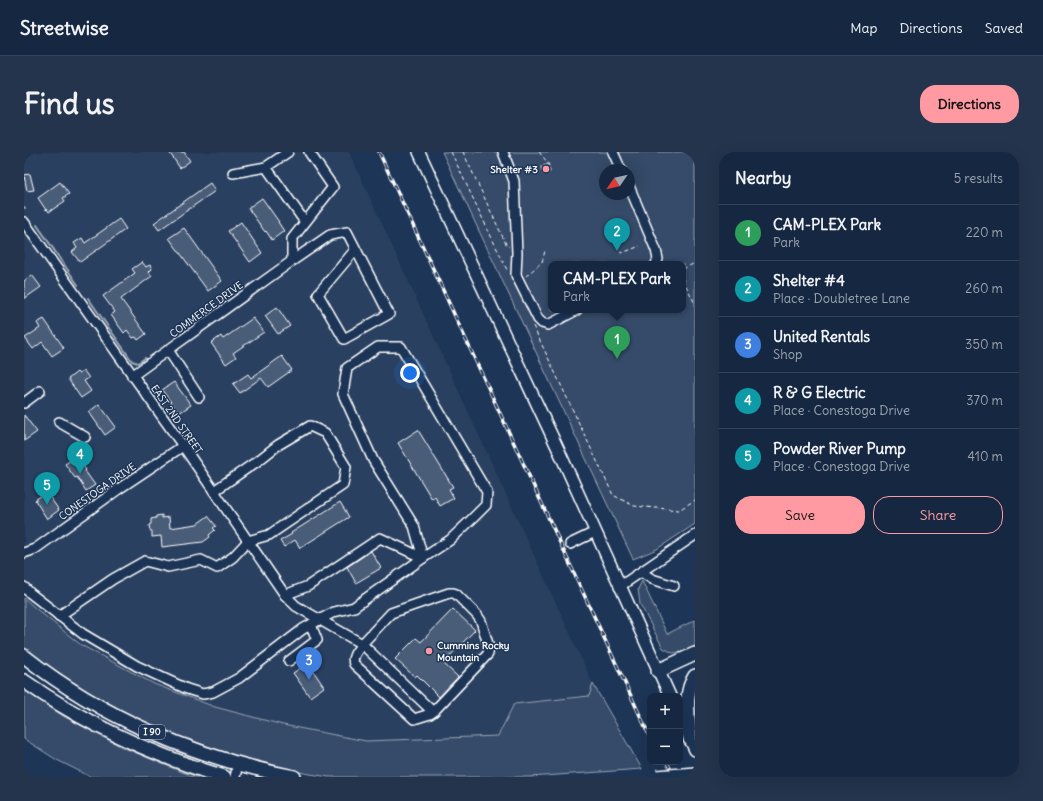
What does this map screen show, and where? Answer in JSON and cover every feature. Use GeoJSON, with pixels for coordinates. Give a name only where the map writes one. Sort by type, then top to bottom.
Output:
{"type":"FeatureCollection","features":[{"type":"Feature","properties":{"kind":"highway"},"geometry":{"type":"LineString","coordinates":[[660,674],[695,654]]}},
{"type":"Feature","properties":{"kind":"highway","name":"I 90"},"geometry":{"type":"LineString","coordinates":[[24,656],[60,683],[108,711],[187,748],[238,764],[294,777]]}},
{"type":"Feature","properties":{"kind":"highway"},"geometry":{"type":"LineString","coordinates":[[660,674],[695,663]]}},
{"type":"Feature","properties":{"kind":"highway"},"geometry":{"type":"LineString","coordinates":[[692,745],[688,698],[692,681],[695,676]]}},
{"type":"Feature","properties":{"kind":"highway","name":"I 90"},"geometry":{"type":"LineString","coordinates":[[24,681],[53,701],[128,741],[160,755],[224,777]]}},
{"type":"Feature","properties":{"kind":"highway"},"geometry":{"type":"LineString","coordinates":[[657,777],[695,774]]}},
{"type":"Feature","properties":{"kind":"main road"},"geometry":{"type":"LineString","coordinates":[[419,152],[552,437],[619,587],[669,693]]}},
{"type":"Feature","properties":{"kind":"main road"},"geometry":{"type":"LineString","coordinates":[[683,725],[692,745]]}},
{"type":"Feature","properties":{"kind":"street"},"geometry":{"type":"LineString","coordinates":[[233,173],[266,167],[288,152]]}},
{"type":"Feature","properties":{"kind":"street"},"geometry":{"type":"LineString","coordinates":[[292,261],[292,239],[333,187],[309,152]]}},
{"type":"Feature","properties":{"kind":"street"},"geometry":{"type":"LineString","coordinates":[[503,152],[514,181],[516,275],[538,319],[542,323],[548,325],[571,313]]}},
{"type":"Feature","properties":{"kind":"street"},"geometry":{"type":"LineString","coordinates":[[613,152],[618,164]]}},
{"type":"Feature","properties":{"kind":"street"},"geometry":{"type":"LineString","coordinates":[[266,167],[306,222]]}},
{"type":"Feature","properties":{"kind":"street"},"geometry":{"type":"LineString","coordinates":[[635,200],[656,250],[657,261]]}},
{"type":"Feature","properties":{"kind":"street","name":"EAST 2ND STREET"},"geometry":{"type":"LineString","coordinates":[[24,222],[183,446],[285,595],[315,623],[362,644],[433,712]]}},
{"type":"Feature","properties":{"kind":"street","name":"COMMERCE DRIVE"},"geometry":{"type":"LineString","coordinates":[[132,376],[330,235],[347,232],[355,250]]}},
{"type":"Feature","properties":{"kind":"street"},"geometry":{"type":"LineString","coordinates":[[355,250],[389,314],[344,339],[318,294],[355,250]]}},
{"type":"Feature","properties":{"kind":"street"},"geometry":{"type":"LineString","coordinates":[[24,587],[83,634],[137,666],[187,689],[203,694],[213,692],[239,678],[303,629],[334,612],[354,607],[450,540],[486,505],[488,492],[401,347],[378,348],[347,368],[343,394],[373,460],[414,526],[423,558]]}},
{"type":"Feature","properties":{"kind":"street"},"geometry":{"type":"LineString","coordinates":[[168,350],[200,397]]}},
{"type":"Feature","properties":{"kind":"street"},"geometry":{"type":"LineString","coordinates":[[24,403],[40,390]]}},
{"type":"Feature","properties":{"kind":"street"},"geometry":{"type":"LineString","coordinates":[[59,422],[85,437]]}},
{"type":"Feature","properties":{"kind":"street"},"geometry":{"type":"LineString","coordinates":[[59,616],[113,579],[145,561],[168,567],[201,560],[217,568],[232,557],[248,541],[269,535],[343,485],[346,467],[325,433],[310,426],[278,445],[214,491]]}},
{"type":"Feature","properties":{"kind":"street","name":"CONESTOGA DRIVE"},"geometry":{"type":"LineString","coordinates":[[24,553],[35,549],[120,488],[183,446]]}},
{"type":"Feature","properties":{"kind":"street"},"geometry":{"type":"LineString","coordinates":[[570,544],[595,532]]}},
{"type":"Feature","properties":{"kind":"street"},"geometry":{"type":"LineString","coordinates":[[619,587],[695,535]]}},
{"type":"Feature","properties":{"kind":"street"},"geometry":{"type":"LineString","coordinates":[[285,595],[308,586],[380,538],[423,558]]}},
{"type":"Feature","properties":{"kind":"street"},"geometry":{"type":"LineString","coordinates":[[641,572],[652,579],[674,586]]}},
{"type":"Feature","properties":{"kind":"street"},"geometry":{"type":"LineString","coordinates":[[449,593],[453,593],[456,594],[477,615],[481,621],[489,647],[488,654],[433,712],[414,719],[354,664],[352,660],[353,657],[362,644],[391,613],[449,593]]}},
{"type":"Feature","properties":{"kind":"street"},"geometry":{"type":"LineString","coordinates":[[289,661],[317,640],[315,623]]}},
{"type":"Feature","properties":{"kind":"street"},"geometry":{"type":"LineString","coordinates":[[235,777],[238,764]]}},
{"type":"Feature","properties":{"kind":"path"},"geometry":{"type":"LineString","coordinates":[[451,152],[508,274]]}},
{"type":"Feature","properties":{"kind":"path"},"geometry":{"type":"LineString","coordinates":[[463,152],[506,244],[516,253]]}},
{"type":"Feature","properties":{"kind":"path"},"geometry":{"type":"LineString","coordinates":[[539,152],[548,163],[550,172],[542,173],[542,166],[548,165]]}},
{"type":"Feature","properties":{"kind":"path"},"geometry":{"type":"LineString","coordinates":[[620,252],[622,253],[640,246]]}},
{"type":"Feature","properties":{"kind":"path"},"geometry":{"type":"LineString","coordinates":[[519,282],[542,262],[545,251]]}},
{"type":"Feature","properties":{"kind":"path"},"geometry":{"type":"LineString","coordinates":[[686,268],[695,263]]}},
{"type":"Feature","properties":{"kind":"path"},"geometry":{"type":"LineString","coordinates":[[686,285],[695,304]]}},
{"type":"Feature","properties":{"kind":"path"},"geometry":{"type":"LineString","coordinates":[[532,324],[613,495],[634,506],[679,510],[695,500]]}},
{"type":"Feature","properties":{"kind":"shaded area"},"geometry":{"type":"Polygon","coordinates":[[[24,152],[349,152],[593,684],[590,696],[514,704],[498,736],[366,741],[283,725],[215,707],[154,684],[81,645],[24,598],[24,152]]]}},
{"type":"Feature","properties":{"kind":"shaded area"},"geometry":{"type":"Polygon","coordinates":[[[442,152],[695,152],[695,524],[657,549],[633,559],[442,152]]]}},
{"type":"Feature","properties":{"kind":"shaded area"},"geometry":{"type":"Polygon","coordinates":[[[642,581],[667,634],[695,620],[695,647],[687,651],[673,653],[663,648],[640,604],[638,589],[642,581]]]}},
{"type":"Feature","properties":{"kind":"shaded area"},"geometry":{"type":"Polygon","coordinates":[[[24,598],[81,645],[154,684],[215,707],[283,725],[366,741],[498,736],[514,704],[589,696],[593,684],[642,769],[530,777],[329,777],[304,773],[241,758],[151,725],[100,699],[46,665],[24,647],[24,598]]]}},
{"type":"Feature","properties":{"kind":"shaded area"},"geometry":{"type":"Polygon","coordinates":[[[24,690],[63,716],[122,747],[182,772],[198,777],[91,777],[57,760],[24,739],[24,690]]]}},
{"type":"Feature","properties":{"kind":"building"},"geometry":{"type":"Polygon","coordinates":[[[169,152],[184,152],[190,161],[180,168],[169,152]]]}},
{"type":"Feature","properties":{"kind":"building"},"geometry":{"type":"Polygon","coordinates":[[[30,174],[34,190],[27,191],[24,175],[30,174]]]}},
{"type":"Feature","properties":{"kind":"building"},"geometry":{"type":"Polygon","coordinates":[[[60,182],[69,194],[63,198],[65,201],[49,212],[38,198],[60,182]]]}},
{"type":"Feature","properties":{"kind":"building"},"geometry":{"type":"Polygon","coordinates":[[[210,183],[215,191],[159,230],[154,223],[210,183]]]}},
{"type":"Feature","properties":{"kind":"building"},"geometry":{"type":"Polygon","coordinates":[[[262,198],[284,231],[272,240],[248,208],[262,198]]]}},
{"type":"Feature","properties":{"kind":"building"},"geometry":{"type":"Polygon","coordinates":[[[119,219],[126,229],[80,262],[72,252],[77,248],[74,243],[82,238],[85,243],[119,219]]]}},
{"type":"Feature","properties":{"kind":"building"},"geometry":{"type":"Polygon","coordinates":[[[241,222],[262,253],[250,262],[228,231],[241,222]]]}},
{"type":"Feature","properties":{"kind":"building"},"geometry":{"type":"Polygon","coordinates":[[[184,228],[222,281],[208,291],[169,238],[184,228]]]}},
{"type":"Feature","properties":{"kind":"building"},"geometry":{"type":"Polygon","coordinates":[[[142,262],[146,267],[150,265],[152,269],[149,272],[152,276],[121,299],[146,334],[138,340],[136,337],[133,338],[127,330],[124,333],[111,315],[115,312],[103,296],[135,273],[132,269],[142,262]]]}},
{"type":"Feature","properties":{"kind":"building"},"geometry":{"type":"Polygon","coordinates":[[[32,275],[41,287],[24,299],[24,281],[32,275]]]}},
{"type":"Feature","properties":{"kind":"building"},"geometry":{"type":"Polygon","coordinates":[[[277,307],[290,326],[278,334],[265,316],[277,307]]]}},
{"type":"Feature","properties":{"kind":"building"},"geometry":{"type":"Polygon","coordinates":[[[253,318],[264,332],[233,353],[236,357],[226,364],[211,343],[221,336],[223,339],[253,318]]]}},
{"type":"Feature","properties":{"kind":"building"},"geometry":{"type":"Polygon","coordinates":[[[44,319],[64,348],[52,356],[42,342],[33,349],[25,338],[40,328],[37,323],[44,319]]]}},
{"type":"Feature","properties":{"kind":"building"},"geometry":{"type":"Polygon","coordinates":[[[282,356],[292,370],[268,387],[261,378],[240,393],[233,384],[248,374],[251,378],[282,356]]]}},
{"type":"Feature","properties":{"kind":"building"},"geometry":{"type":"Polygon","coordinates":[[[84,371],[89,378],[84,381],[91,391],[81,398],[68,379],[77,372],[79,374],[84,371]]]}},
{"type":"Feature","properties":{"kind":"building"},"geometry":{"type":"Polygon","coordinates":[[[174,382],[191,405],[179,413],[162,390],[174,382]]]}},
{"type":"Feature","properties":{"kind":"building"},"geometry":{"type":"Polygon","coordinates":[[[99,404],[116,427],[105,435],[89,412],[99,404]]]}},
{"type":"Feature","properties":{"kind":"building"},"geometry":{"type":"Polygon","coordinates":[[[24,415],[37,432],[24,441],[24,415]]]}},
{"type":"Feature","properties":{"kind":"building"},"geometry":{"type":"Polygon","coordinates":[[[418,430],[453,487],[449,489],[454,498],[440,506],[435,497],[432,499],[398,443],[418,430]]]}},
{"type":"Feature","properties":{"kind":"building"},"geometry":{"type":"Polygon","coordinates":[[[77,456],[95,485],[86,491],[77,477],[75,478],[65,464],[77,456]]]}},
{"type":"Feature","properties":{"kind":"building"},"geometry":{"type":"Polygon","coordinates":[[[46,492],[59,510],[47,519],[35,500],[46,492]]]}},
{"type":"Feature","properties":{"kind":"building"},"geometry":{"type":"Polygon","coordinates":[[[340,502],[349,517],[300,548],[295,540],[284,547],[280,541],[340,502]]]}},
{"type":"Feature","properties":{"kind":"building"},"geometry":{"type":"Polygon","coordinates":[[[162,515],[162,518],[169,517],[170,528],[197,524],[208,516],[216,526],[213,528],[215,530],[209,535],[210,537],[203,542],[162,547],[161,536],[152,537],[152,531],[150,531],[149,525],[151,524],[151,519],[162,515]]]}},
{"type":"Feature","properties":{"kind":"building"},"geometry":{"type":"Polygon","coordinates":[[[371,551],[381,568],[356,583],[347,567],[371,551]]]}},
{"type":"Feature","properties":{"kind":"building","name":"Cummins Rocky Mountain"},"geometry":{"type":"Polygon","coordinates":[[[453,609],[475,630],[443,663],[458,677],[439,697],[417,675],[415,677],[395,659],[416,638],[421,642],[453,609]]]}},
{"type":"Feature","properties":{"kind":"building"},"geometry":{"type":"Polygon","coordinates":[[[308,663],[324,687],[310,697],[293,673],[308,663]]]}},
{"type":"Feature","properties":{"kind":"waterway"},"geometry":{"type":"LineString","coordinates":[[37,225],[78,285]]}},
{"type":"Feature","properties":{"kind":"waterway"},"geometry":{"type":"LineString","coordinates":[[88,298],[132,361],[138,363],[145,358],[146,359]]}},
{"type":"Feature","properties":{"kind":"railway"},"geometry":{"type":"LineString","coordinates":[[379,152],[647,731]]}},
{"type":"Feature","properties":{"kind":"railway"},"geometry":{"type":"LineString","coordinates":[[668,765],[674,777]]}},
{"type":"Feature","properties":{"kind":"place","name":"Shelter #3"},"geometry":{"type":"Point","coordinates":[546,169]}},
{"type":"Feature","properties":{"kind":"place","name":"Shelter #4"},"geometry":{"type":"Point","coordinates":[617,251]}},
{"type":"Feature","properties":{"kind":"place","name":"CAM-PLEX Park"},"geometry":{"type":"Point","coordinates":[617,359]}},
{"type":"Feature","properties":{"kind":"place","name":"R & G Electric"},"geometry":{"type":"Point","coordinates":[80,474]}},
{"type":"Feature","properties":{"kind":"place","name":"Powder River Pump"},"geometry":{"type":"Point","coordinates":[47,505]}},
{"type":"Feature","properties":{"kind":"place","name":"Cummins Rocky Mountain"},"geometry":{"type":"Point","coordinates":[429,651]}},
{"type":"Feature","properties":{"kind":"place","name":"United Rentals"},"geometry":{"type":"Point","coordinates":[309,680]}}]}
